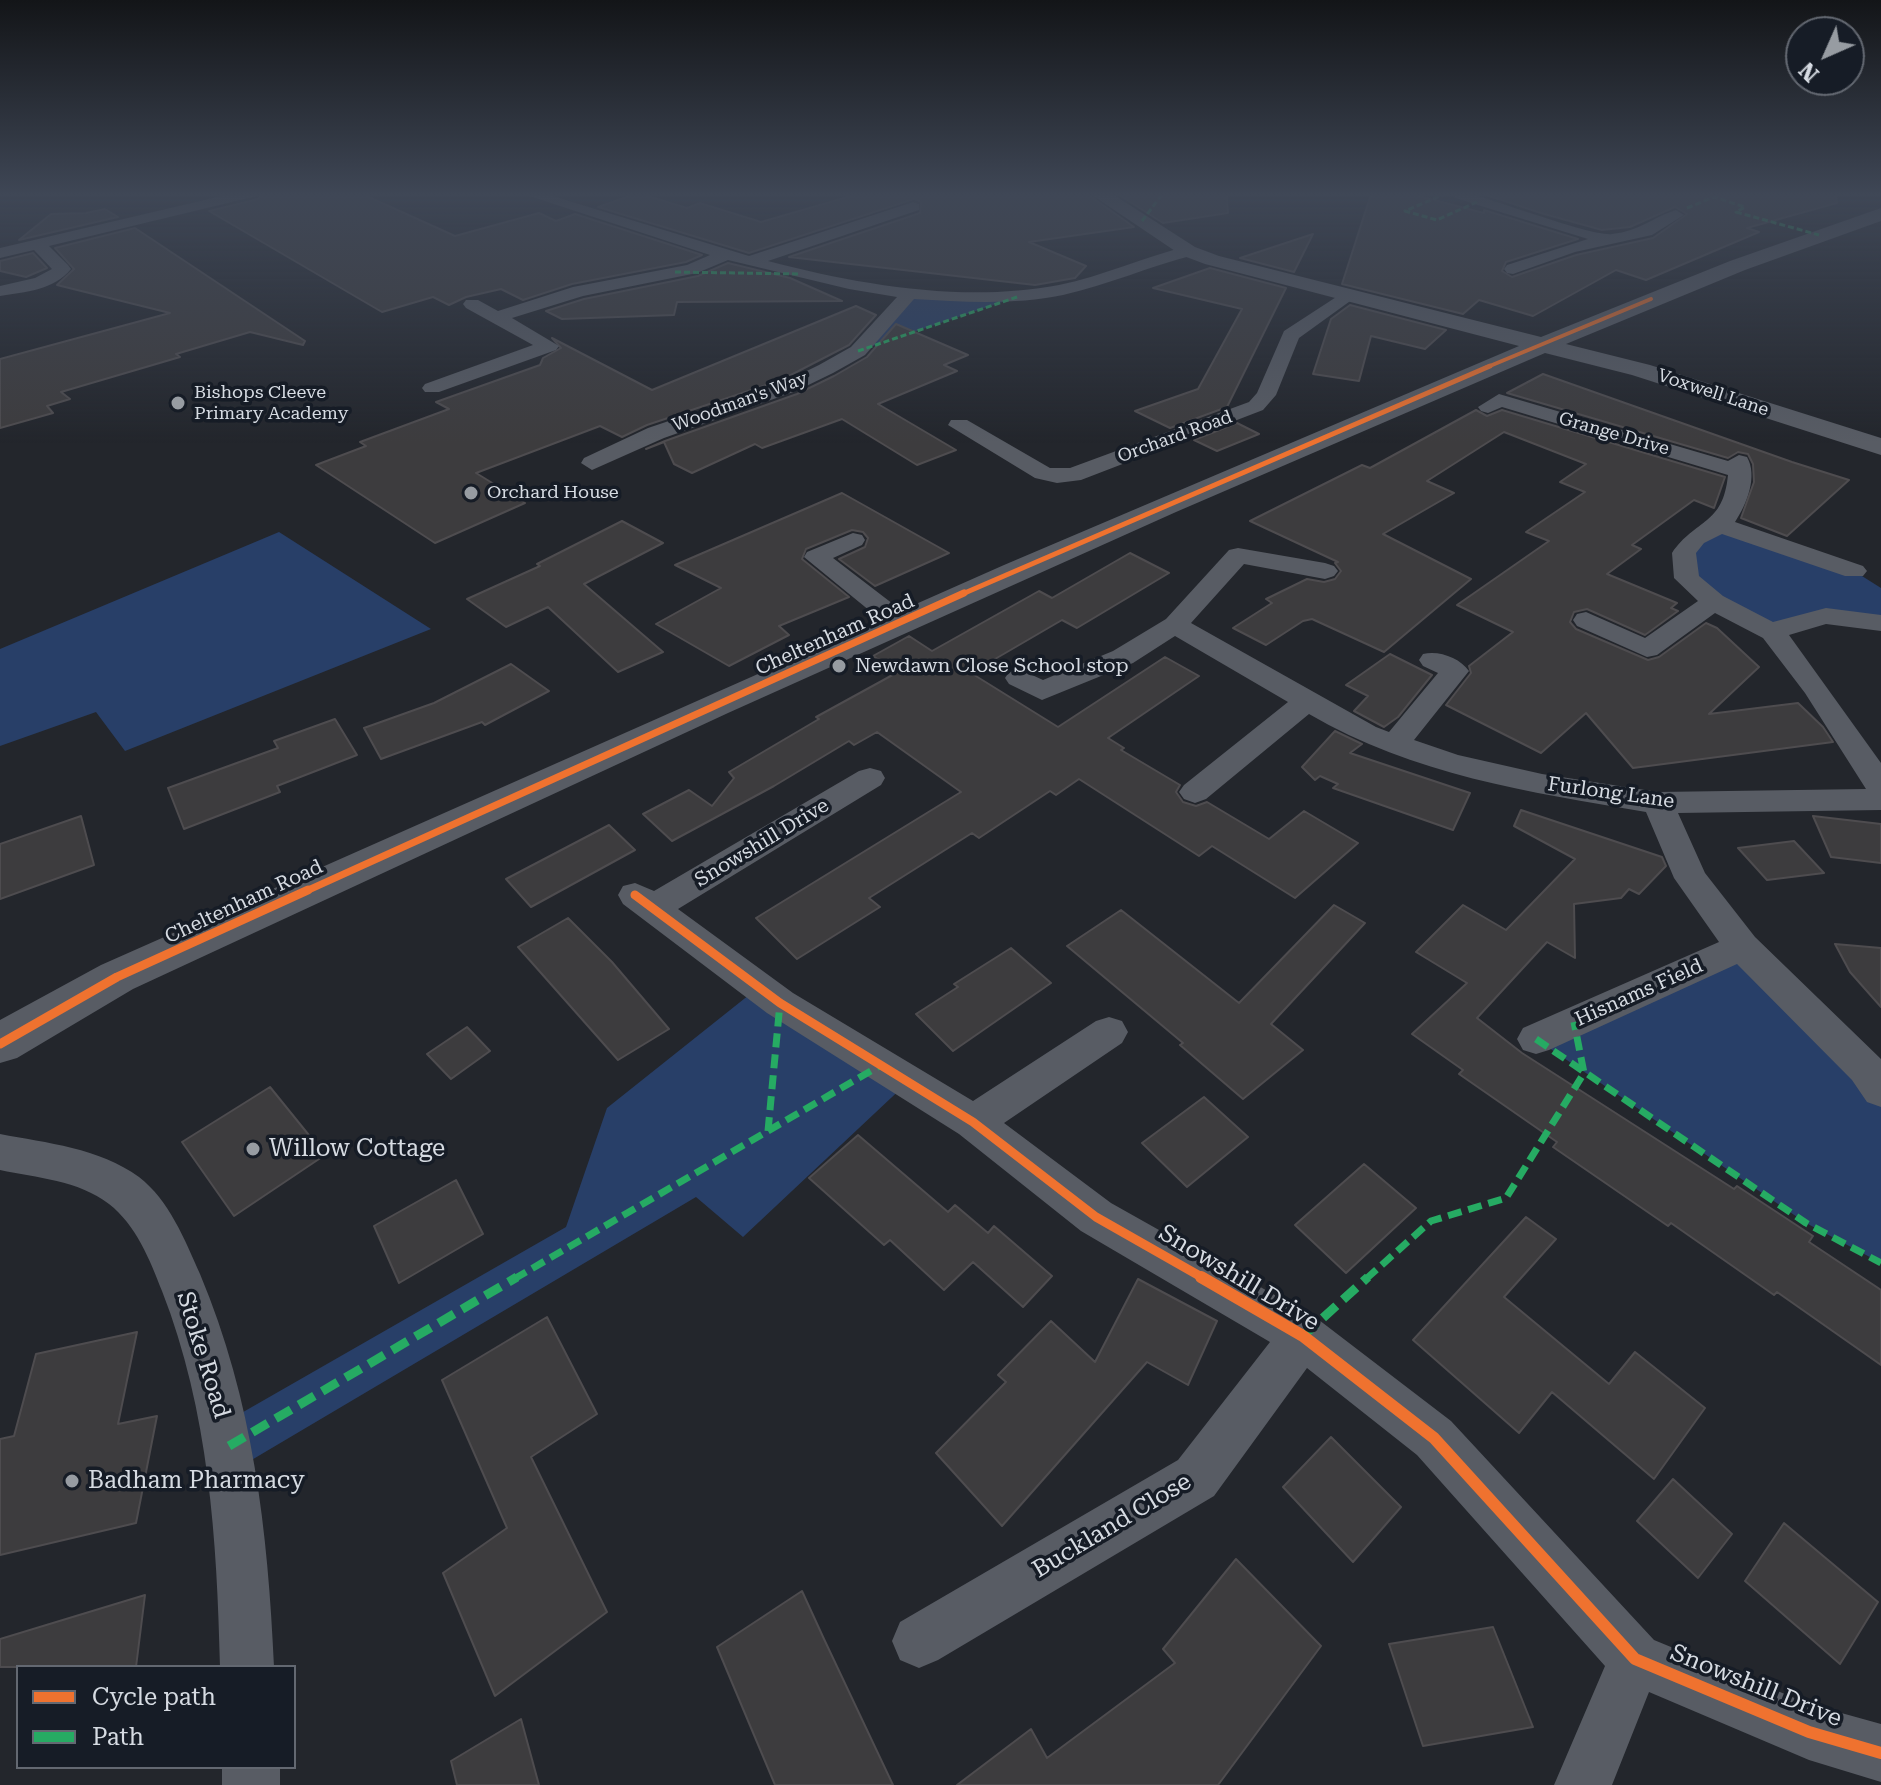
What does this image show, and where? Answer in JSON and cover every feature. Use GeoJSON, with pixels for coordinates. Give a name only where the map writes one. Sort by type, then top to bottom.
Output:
{"type":"FeatureCollection","features":[{"type":"Feature","properties":{"kind":"street"},"geometry":{"type":"LineString","coordinates":[[0,291],[53,276]]}},
{"type":"Feature","properties":{"kind":"street"},"geometry":{"type":"LineString","coordinates":[[496,317],[579,291],[654,276]]}},
{"type":"Feature","properties":{"kind":"street"},"geometry":{"type":"LineString","coordinates":[[815,276],[911,292],[982,296],[1042,294],[1110,276]]}},
{"type":"Feature","properties":{"kind":"street","name":"Voxwell Lane"},"geometry":{"type":"LineString","coordinates":[[1272,276],[1641,370],[1881,447]]}},
{"type":"Feature","properties":{"kind":"street","name":"Cheltenham Road"},"geometry":{"type":"LineString","coordinates":[[0,1044],[117,977],[1136,517],[1707,276]]}},
{"type":"Feature","properties":{"kind":"street","name":"Woodman's Way"},"geometry":{"type":"LineString","coordinates":[[592,463],[656,433],[789,387],[826,369],[858,351],[911,292]]}},
{"type":"Feature","properties":{"kind":"street","name":"Orchard Road"},"geometry":{"type":"LineString","coordinates":[[959,425],[1050,475],[1073,475],[1256,406],[1266,395],[1291,335],[1347,295]]}},
{"type":"Feature","properties":{"kind":"street"},"geometry":{"type":"LineString","coordinates":[[432,388],[549,346],[472,304]]}},
{"type":"Feature","properties":{"kind":"street","name":"Grange Drive"},"geometry":{"type":"LineString","coordinates":[[1488,407],[1499,400],[1740,467],[1737,497],[1720,525],[1698,534],[1684,553],[1687,578],[1714,602],[1773,632],[1816,689],[1881,787]]}},
{"type":"Feature","properties":{"kind":"street"},"geometry":{"type":"LineString","coordinates":[[1129,454],[1157,471]]}},
{"type":"Feature","properties":{"kind":"street"},"geometry":{"type":"LineString","coordinates":[[1720,525],[1854,571]]}},
{"type":"Feature","properties":{"kind":"street"},"geometry":{"type":"LineString","coordinates":[[853,540],[816,557],[901,623]]}},
{"type":"Feature","properties":{"kind":"street"},"geometry":{"type":"LineString","coordinates":[[1019,678],[1042,691],[1123,657],[1175,625],[1238,555],[1325,571]]}},
{"type":"Feature","properties":{"kind":"street"},"geometry":{"type":"LineString","coordinates":[[1586,620],[1647,649],[1714,602]]}},
{"type":"Feature","properties":{"kind":"street"},"geometry":{"type":"LineString","coordinates":[[1773,632],[1798,619],[1829,615],[1881,623]]}},
{"type":"Feature","properties":{"kind":"street","name":"Furlong Lane"},"geometry":{"type":"LineString","coordinates":[[1175,625],[1365,734],[1452,764],[1542,784],[1658,803],[1881,799]]}},
{"type":"Feature","properties":{"kind":"street"},"geometry":{"type":"LineString","coordinates":[[1395,744],[1455,671],[1433,660]]}},
{"type":"Feature","properties":{"kind":"street"},"geometry":{"type":"LineString","coordinates":[[1195,792],[1306,702]]}},
{"type":"Feature","properties":{"kind":"street","name":"Snowshill Drive"},"geometry":{"type":"LineString","coordinates":[[870,778],[645,901],[780,1003],[973,1122],[1096,1217],[1303,1336],[1434,1438],[1635,1659],[1809,1732],[1881,1753]]}},
{"type":"Feature","properties":{"kind":"street"},"geometry":{"type":"LineString","coordinates":[[1658,803],[1691,878],[1742,947],[1866,1069],[1881,1090]]}},
{"type":"Feature","properties":{"kind":"street","name":"Hisnams Field"},"geometry":{"type":"LineString","coordinates":[[1536,1039],[1742,947]]}},
{"type":"Feature","properties":{"kind":"street"},"geometry":{"type":"LineString","coordinates":[[973,1122],[1109,1032]]}},
{"type":"Feature","properties":{"kind":"street","name":"Stoke Road"},"geometry":{"type":"LineString","coordinates":[[0,1152],[88,1171],[109,1180],[127,1192],[144,1211],[169,1255],[191,1303],[209,1360],[229,1446],[245,1584],[247,1665]]}},
{"type":"Feature","properties":{"kind":"street","name":"Buckland Close"},"geometry":{"type":"LineString","coordinates":[[919,1641],[1196,1478],[1303,1336]]}},
{"type":"Feature","properties":{"kind":"street"},"geometry":{"type":"LineString","coordinates":[[1583,1785],[1635,1659]]}},
{"type":"Feature","properties":{"kind":"shaded area"},"geometry":{"type":"Polygon","coordinates":[[[911,292],[1020,296],[858,351],[911,292]]]}},
{"type":"Feature","properties":{"kind":"shaded area"},"geometry":{"type":"Polygon","coordinates":[[[1720,525],[1854,571],[1881,588],[1881,623],[1829,615],[1773,632],[1687,578],[1698,534],[1720,525]]]}},
{"type":"Feature","properties":{"kind":"shaded area"},"geometry":{"type":"Polygon","coordinates":[[[279,532],[431,629],[125,751],[96,712],[0,746],[0,649],[279,532]]]}},
{"type":"Feature","properties":{"kind":"shaded area"},"geometry":{"type":"Polygon","coordinates":[[[1742,947],[1881,1090],[1881,1263],[1806,1223],[1536,1039],[1742,947]]]}},
{"type":"Feature","properties":{"kind":"shaded area"},"geometry":{"type":"Polygon","coordinates":[[[759,987],[908,1082],[743,1237],[696,1197],[233,1471],[224,1423],[566,1227],[607,1108],[759,987]]]}},
{"type":"Feature","properties":{"kind":"building"},"geometry":{"type":"Polygon","coordinates":[[[66,276],[208,276],[305,341],[303,345],[250,332],[176,354],[180,357],[61,392],[70,399],[47,406],[53,413],[0,428],[0,359],[170,313],[57,285],[66,276]]]}},
{"type":"Feature","properties":{"kind":"building"},"geometry":{"type":"Polygon","coordinates":[[[321,276],[612,276],[572,284],[523,300],[501,289],[466,297],[449,305],[433,297],[382,312],[321,276]]]}},
{"type":"Feature","properties":{"kind":"building"},"geometry":{"type":"Polygon","coordinates":[[[697,276],[783,276],[842,301],[677,302],[674,315],[562,319],[546,311],[584,299],[697,276]]]}},
{"type":"Feature","properties":{"kind":"building"},"geometry":{"type":"Polygon","coordinates":[[[959,276],[1077,276],[1035,285],[959,276]]]}},
{"type":"Feature","properties":{"kind":"building"},"geometry":{"type":"Polygon","coordinates":[[[1186,276],[1242,276],[1286,288],[1227,407],[1170,428],[1135,411],[1198,389],[1242,309],[1153,288],[1186,276]]]}},
{"type":"Feature","properties":{"kind":"building"},"geometry":{"type":"Polygon","coordinates":[[[1344,276],[1605,276],[1533,316],[1479,300],[1463,314],[1342,284],[1344,276]]]}},
{"type":"Feature","properties":{"kind":"building"},"geometry":{"type":"Polygon","coordinates":[[[1350,305],[1446,330],[1425,349],[1371,336],[1359,381],[1313,374],[1331,319],[1350,305]]]}},
{"type":"Feature","properties":{"kind":"building"},"geometry":{"type":"Polygon","coordinates":[[[856,306],[876,315],[849,345],[781,380],[647,425],[622,437],[600,426],[476,473],[525,503],[435,543],[316,465],[366,446],[360,442],[449,409],[436,402],[540,365],[543,358],[561,348],[552,338],[652,390],[856,306]]]}},
{"type":"Feature","properties":{"kind":"building"},"geometry":{"type":"Polygon","coordinates":[[[896,324],[968,355],[944,365],[957,371],[878,404],[956,450],[917,465],[842,419],[762,448],[755,444],[692,473],[674,464],[664,442],[646,449],[665,441],[797,394],[834,376],[867,357],[896,324]]]}},
{"type":"Feature","properties":{"kind":"building"},"geometry":{"type":"Polygon","coordinates":[[[1543,374],[1849,480],[1787,536],[1741,518],[1754,482],[1753,464],[1748,454],[1738,452],[1728,458],[1507,393],[1543,374]]]}},
{"type":"Feature","properties":{"kind":"building"},"geometry":{"type":"Polygon","coordinates":[[[1476,410],[1487,416],[1502,410],[1725,477],[1714,508],[1694,500],[1632,545],[1641,549],[1607,574],[1677,603],[1671,608],[1678,611],[1645,635],[1587,609],[1574,612],[1570,622],[1576,629],[1648,660],[1659,657],[1706,623],[1717,628],[1759,667],[1709,714],[1798,703],[1823,727],[1833,742],[1633,768],[1586,713],[1541,753],[1446,705],[1471,673],[1469,666],[1513,632],[1457,605],[1549,541],[1526,532],[1585,492],[1560,482],[1586,464],[1504,432],[1427,481],[1454,493],[1383,534],[1471,579],[1384,652],[1312,619],[1303,621],[1266,645],[1233,628],[1272,603],[1266,599],[1307,579],[1324,582],[1335,579],[1341,571],[1335,563],[1338,562],[1250,521],[1362,465],[1370,468],[1476,410]]]}},
{"type":"Feature","properties":{"kind":"building"},"geometry":{"type":"Polygon","coordinates":[[[1237,423],[1259,434],[1217,451],[1194,440],[1237,423]]]}},
{"type":"Feature","properties":{"kind":"building"},"geometry":{"type":"Polygon","coordinates":[[[842,493],[949,553],[875,586],[839,559],[865,547],[868,538],[863,532],[852,530],[806,549],[802,559],[849,597],[779,626],[789,635],[729,666],[656,624],[721,588],[675,565],[842,493]]]}},
{"type":"Feature","properties":{"kind":"building"},"geometry":{"type":"Polygon","coordinates":[[[622,521],[663,543],[584,584],[663,652],[618,672],[548,607],[506,627],[467,599],[540,566],[537,564],[622,521]]]}},
{"type":"Feature","properties":{"kind":"building"},"geometry":{"type":"Polygon","coordinates":[[[1130,553],[1169,573],[1077,628],[1062,620],[971,673],[1058,727],[1165,657],[1199,676],[1108,738],[1124,748],[1121,750],[1180,785],[1176,792],[1183,802],[1196,806],[1207,802],[1269,839],[1304,811],[1358,843],[1295,898],[1212,846],[1199,856],[1079,779],[1056,795],[1050,791],[979,838],[972,833],[869,898],[880,907],[797,959],[756,918],[961,792],[877,732],[854,745],[849,741],[672,841],[643,814],[689,790],[712,806],[734,778],[729,772],[819,719],[816,717],[898,672],[873,656],[909,636],[932,651],[1039,591],[1052,598],[1130,553]]]}},
{"type":"Feature","properties":{"kind":"building"},"geometry":{"type":"Polygon","coordinates":[[[1390,654],[1432,675],[1398,717],[1384,727],[1354,711],[1368,696],[1346,685],[1390,654]]]}},
{"type":"Feature","properties":{"kind":"building"},"geometry":{"type":"Polygon","coordinates":[[[511,664],[549,691],[485,725],[482,722],[381,759],[364,728],[434,703],[511,664]]]}},
{"type":"Feature","properties":{"kind":"building"},"geometry":{"type":"Polygon","coordinates":[[[335,719],[357,755],[277,786],[280,792],[184,829],[168,788],[278,748],[274,741],[335,719]]]}},
{"type":"Feature","properties":{"kind":"building"},"geometry":{"type":"Polygon","coordinates":[[[1335,731],[1362,744],[1350,753],[1470,793],[1453,830],[1333,788],[1338,784],[1320,776],[1315,780],[1302,767],[1335,731]]]}},
{"type":"Feature","properties":{"kind":"building"},"geometry":{"type":"Polygon","coordinates":[[[1521,810],[1662,857],[1666,866],[1639,894],[1629,889],[1621,898],[1574,904],[1575,958],[1547,942],[1477,1018],[1522,1053],[1813,1236],[1809,1242],[1881,1290],[1881,1365],[1777,1292],[1774,1295],[1671,1223],[1668,1226],[1553,1147],[1557,1142],[1459,1074],[1463,1070],[1412,1034],[1467,983],[1416,952],[1463,905],[1506,930],[1575,859],[1514,826],[1521,810]]]}},
{"type":"Feature","properties":{"kind":"building"},"geometry":{"type":"Polygon","coordinates":[[[81,816],[94,865],[0,899],[0,844],[81,816]]]}},
{"type":"Feature","properties":{"kind":"building"},"geometry":{"type":"Polygon","coordinates":[[[1813,816],[1881,824],[1881,863],[1831,857],[1813,816]]]}},
{"type":"Feature","properties":{"kind":"building"},"geometry":{"type":"Polygon","coordinates":[[[609,825],[635,850],[531,907],[506,879],[609,825]]]}},
{"type":"Feature","properties":{"kind":"building"},"geometry":{"type":"Polygon","coordinates":[[[1794,841],[1824,873],[1767,880],[1738,848],[1794,841]]]}},
{"type":"Feature","properties":{"kind":"building"},"geometry":{"type":"Polygon","coordinates":[[[1334,905],[1365,923],[1271,1024],[1303,1050],[1243,1099],[1180,1045],[1183,1043],[1067,946],[1121,910],[1239,1003],[1334,905]]]}},
{"type":"Feature","properties":{"kind":"building"},"geometry":{"type":"Polygon","coordinates":[[[568,918],[612,962],[669,1029],[618,1060],[518,947],[568,918]]]}},
{"type":"Feature","properties":{"kind":"building"},"geometry":{"type":"Polygon","coordinates":[[[1835,944],[1881,948],[1881,1007],[1850,972],[1835,944]]]}},
{"type":"Feature","properties":{"kind":"building"},"geometry":{"type":"Polygon","coordinates":[[[1011,948],[1051,983],[953,1051],[916,1014],[958,987],[954,984],[1011,948]]]}},
{"type":"Feature","properties":{"kind":"building"},"geometry":{"type":"Polygon","coordinates":[[[467,1027],[490,1051],[451,1079],[427,1054],[467,1027]]]}},
{"type":"Feature","properties":{"kind":"building","name":"Willow Cottage"},"geometry":{"type":"Polygon","coordinates":[[[270,1087],[325,1155],[234,1216],[182,1142],[270,1087]]]}},
{"type":"Feature","properties":{"kind":"building"},"geometry":{"type":"Polygon","coordinates":[[[1204,1097],[1248,1137],[1187,1187],[1142,1143],[1204,1097]]]}},
{"type":"Feature","properties":{"kind":"building"},"geometry":{"type":"Polygon","coordinates":[[[858,1135],[948,1212],[955,1205],[988,1233],[994,1226],[1052,1276],[1023,1307],[973,1262],[944,1290],[890,1240],[884,1245],[809,1178],[858,1135]]]}},
{"type":"Feature","properties":{"kind":"building"},"geometry":{"type":"Polygon","coordinates":[[[1364,1164],[1416,1208],[1346,1273],[1295,1225],[1364,1164]]]}},
{"type":"Feature","properties":{"kind":"building"},"geometry":{"type":"Polygon","coordinates":[[[456,1180],[483,1234],[399,1283],[374,1226],[456,1180]]]}},
{"type":"Feature","properties":{"kind":"building"},"geometry":{"type":"Polygon","coordinates":[[[1526,1217],[1556,1239],[1504,1297],[1609,1384],[1635,1352],[1705,1408],[1654,1479],[1552,1392],[1519,1433],[1413,1340],[1526,1217]]]}},
{"type":"Feature","properties":{"kind":"building"},"geometry":{"type":"Polygon","coordinates":[[[1138,1279],[1217,1321],[1188,1385],[1147,1362],[1002,1526],[936,1453],[1006,1382],[998,1375],[1051,1321],[1095,1362],[1138,1279]]]}},
{"type":"Feature","properties":{"kind":"building"},"geometry":{"type":"Polygon","coordinates":[[[547,1317],[597,1414],[531,1457],[607,1612],[495,1696],[443,1573],[507,1528],[442,1380],[547,1317]]]}},
{"type":"Feature","properties":{"kind":"building","name":"Badham Pharmacy"},"geometry":{"type":"Polygon","coordinates":[[[137,1332],[118,1424],[157,1416],[136,1523],[0,1555],[0,1439],[14,1436],[36,1354],[137,1332]]]}},
{"type":"Feature","properties":{"kind":"building"},"geometry":{"type":"Polygon","coordinates":[[[1331,1437],[1401,1507],[1353,1562],[1283,1487],[1331,1437]]]}},
{"type":"Feature","properties":{"kind":"building"},"geometry":{"type":"Polygon","coordinates":[[[1673,1479],[1732,1534],[1698,1578],[1637,1521],[1673,1479]]]}},
{"type":"Feature","properties":{"kind":"building"},"geometry":{"type":"Polygon","coordinates":[[[1784,1523],[1878,1602],[1840,1664],[1745,1581],[1784,1523]]]}},
{"type":"Feature","properties":{"kind":"building"},"geometry":{"type":"Polygon","coordinates":[[[1236,1559],[1321,1646],[1218,1785],[957,1785],[1031,1729],[1047,1758],[1175,1663],[1163,1649],[1236,1559]]]}},
{"type":"Feature","properties":{"kind":"building"},"geometry":{"type":"Polygon","coordinates":[[[802,1591],[893,1785],[775,1785],[717,1647],[802,1591]]]}},
{"type":"Feature","properties":{"kind":"building"},"geometry":{"type":"Polygon","coordinates":[[[145,1595],[136,1665],[0,1667],[0,1639],[145,1595]]]}},
{"type":"Feature","properties":{"kind":"building"},"geometry":{"type":"Polygon","coordinates":[[[1493,1627],[1533,1727],[1423,1746],[1389,1644],[1493,1627]]]}},
{"type":"Feature","properties":{"kind":"building"},"geometry":{"type":"Polygon","coordinates":[[[521,1719],[539,1785],[457,1785],[451,1761],[521,1719]]]}},
{"type":"Feature","properties":{"kind":"marked path"},"geometry":{"type":"LineString","coordinates":[[858,351],[1020,296]]}},
{"type":"Feature","properties":{"kind":"marked path"},"geometry":{"type":"LineString","coordinates":[[768,1131],[780,1003]]}},
{"type":"Feature","properties":{"kind":"marked path"},"geometry":{"type":"LineString","coordinates":[[1303,1336],[1431,1221],[1506,1198],[1584,1073],[1574,1022]]}},
{"type":"Feature","properties":{"kind":"marked path"},"geometry":{"type":"LineString","coordinates":[[1536,1039],[1806,1223],[1881,1263]]}},
{"type":"Feature","properties":{"kind":"marked path"},"geometry":{"type":"LineString","coordinates":[[229,1446],[881,1065]]}},
{"type":"Feature","properties":{"kind":"cycle path"},"geometry":{"type":"LineString","coordinates":[[0,1044],[117,977],[689,716],[1264,461],[1651,299]]}},
{"type":"Feature","properties":{"kind":"cycle path"},"geometry":{"type":"LineString","coordinates":[[635,895],[780,1003],[973,1122],[1096,1217],[1303,1336],[1434,1438],[1635,1659],[1809,1732],[1881,1753]]}},
{"type":"Feature","properties":{"kind":"place","name":"Bishops Cleeve Primary Academy"},"geometry":{"type":"Point","coordinates":[178,403]}},
{"type":"Feature","properties":{"kind":"place","name":"Orchard House"},"geometry":{"type":"Point","coordinates":[471,493]}},
{"type":"Feature","properties":{"kind":"place","name":"Newdawn Close School stop"},"geometry":{"type":"Point","coordinates":[839,666]}},
{"type":"Feature","properties":{"kind":"place","name":"Willow Cottage"},"geometry":{"type":"Point","coordinates":[253,1149]}},
{"type":"Feature","properties":{"kind":"place","name":"Badham Pharmacy"},"geometry":{"type":"Point","coordinates":[72,1481]}}]}
